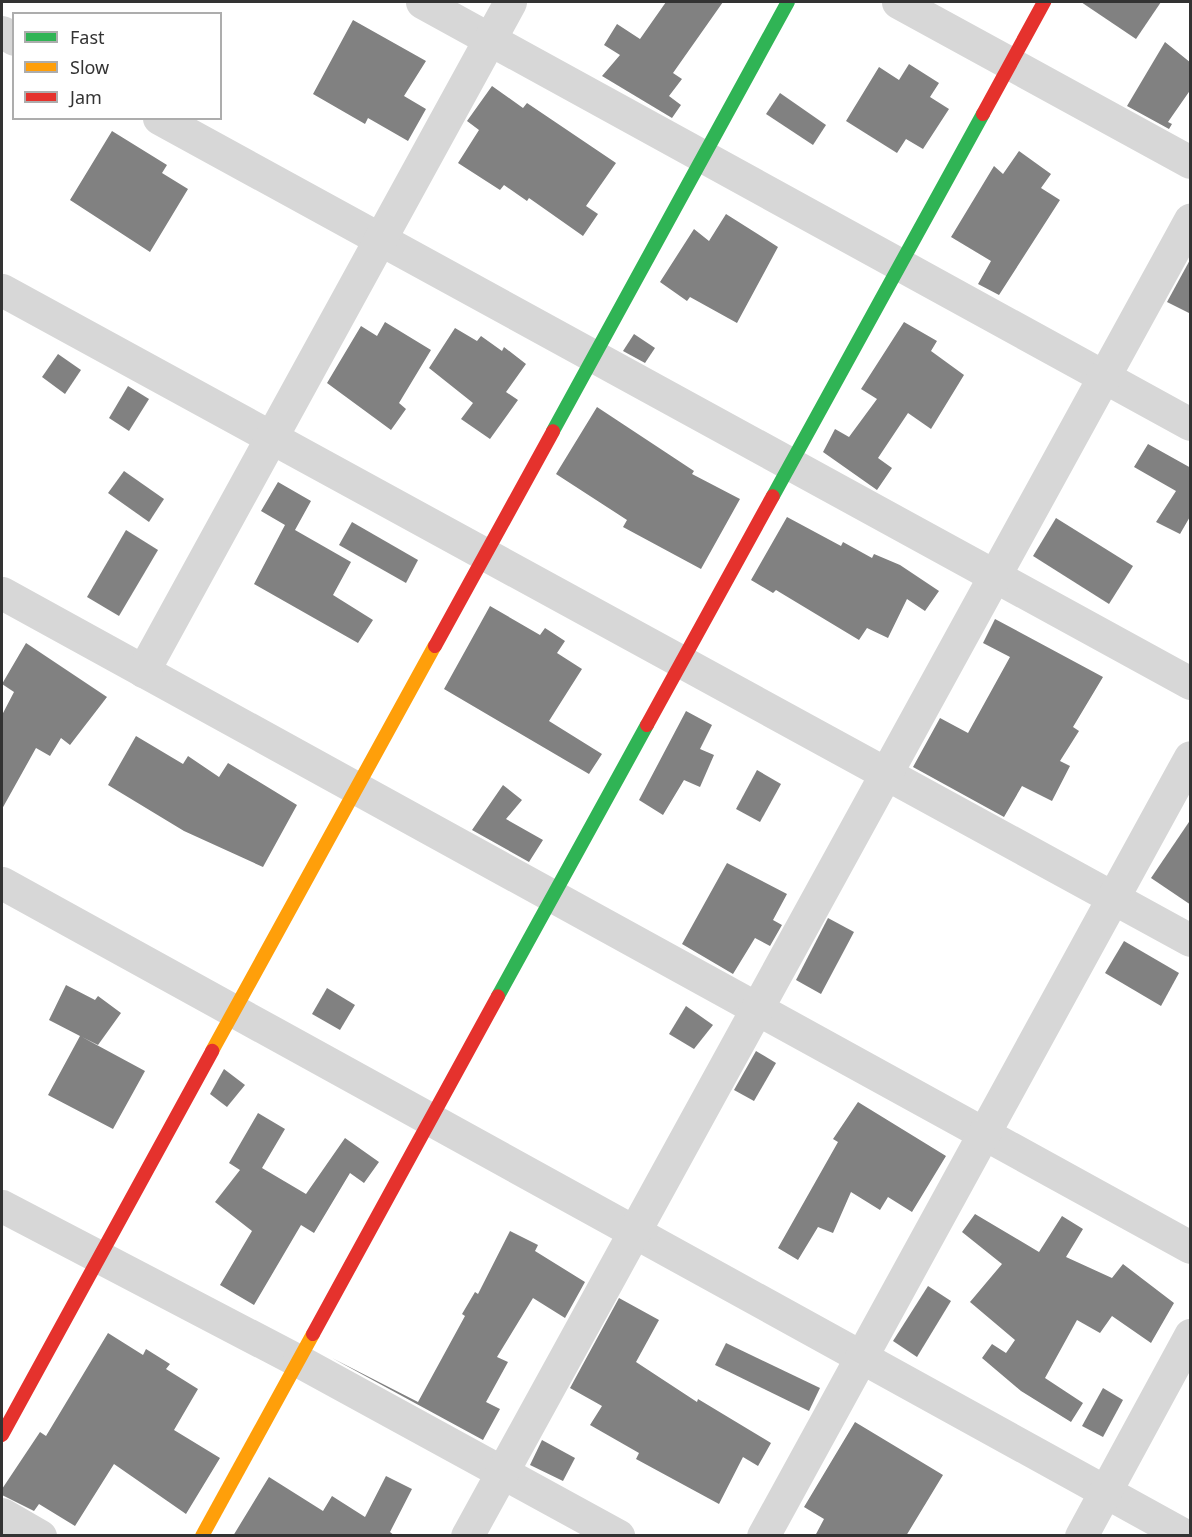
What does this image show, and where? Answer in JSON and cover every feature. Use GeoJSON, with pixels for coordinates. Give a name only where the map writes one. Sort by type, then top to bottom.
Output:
{"type":"FeatureCollection","features":[{"type":"Feature","properties":{"kind":"street"},"geometry":{"type":"LineString","coordinates":[[422,2],[1191,424]]}},
{"type":"Feature","properties":{"kind":"street"},"geometry":{"type":"LineString","coordinates":[[143,671],[510,2]]}},
{"type":"Feature","properties":{"kind":"street"},"geometry":{"type":"LineString","coordinates":[[2,1435],[788,2]]}},
{"type":"Feature","properties":{"kind":"street"},"geometry":{"type":"LineString","coordinates":[[898,2],[1191,162]]}},
{"type":"Feature","properties":{"kind":"street"},"geometry":{"type":"LineString","coordinates":[[202,1536],[1044,2]]}},
{"type":"Feature","properties":{"kind":"street"},"geometry":{"type":"LineString","coordinates":[[163,120],[1191,683]]}},
{"type":"Feature","properties":{"kind":"street"},"geometry":{"type":"LineString","coordinates":[[467,1536],[1191,220]]}},
{"type":"Feature","properties":{"kind":"street"},"geometry":{"type":"LineString","coordinates":[[2,290],[1191,940]]}},
{"type":"Feature","properties":{"kind":"street"},"geometry":{"type":"LineString","coordinates":[[2,593],[1191,1247]]}},
{"type":"Feature","properties":{"kind":"street"},"geometry":{"type":"LineString","coordinates":[[764,1536],[1191,757]]}},
{"type":"Feature","properties":{"kind":"street"},"geometry":{"type":"LineString","coordinates":[[2,884],[1186,1536]]}},
{"type":"Feature","properties":{"kind":"street"},"geometry":{"type":"LineString","coordinates":[[2,1206],[99,1259],[299,1361],[618,1536]]}},
{"type":"Feature","properties":{"kind":"street"},"geometry":{"type":"LineString","coordinates":[[1081,1536],[1191,1335]]}},
{"type":"Feature","properties":{"kind":"street"},"geometry":{"type":"LineString","coordinates":[[2,1514],[40,1536]]}},
{"type":"Feature","properties":{"kind":"building"},"geometry":{"type":"Polygon","coordinates":[[[666,2],[723,2],[673,73],[682,79],[669,96],[681,105],[672,118],[602,76],[620,55],[604,45],[617,24],[640,39],[666,2]]]}},
{"type":"Feature","properties":{"kind":"building"},"geometry":{"type":"Polygon","coordinates":[[[1081,2],[1161,2],[1136,39],[1081,2]]]}},
{"type":"Feature","properties":{"kind":"building"},"geometry":{"type":"Polygon","coordinates":[[[353,20],[426,61],[404,96],[426,109],[408,141],[368,118],[365,124],[313,94],[353,20]]]}},
{"type":"Feature","properties":{"kind":"building"},"geometry":{"type":"Polygon","coordinates":[[[1165,42],[1191,63],[1191,89],[1168,122],[1172,124],[1169,129],[1127,106],[1165,42]]]}},
{"type":"Feature","properties":{"kind":"building"},"geometry":{"type":"Polygon","coordinates":[[[909,64],[939,83],[930,97],[949,109],[923,149],[906,139],[897,153],[846,121],[879,67],[899,80],[909,64]]]}},
{"type":"Feature","properties":{"kind":"building"},"geometry":{"type":"Polygon","coordinates":[[[492,86],[523,108],[527,103],[616,163],[586,206],[598,214],[583,236],[529,198],[527,201],[504,185],[500,190],[458,163],[479,130],[467,121],[492,86]]]}},
{"type":"Feature","properties":{"kind":"building"},"geometry":{"type":"Polygon","coordinates":[[[780,93],[826,125],[813,145],[766,114],[780,93]]]}},
{"type":"Feature","properties":{"kind":"building"},"geometry":{"type":"Polygon","coordinates":[[[112,131],[167,165],[162,173],[188,189],[150,252],[70,200],[112,131]]]}},
{"type":"Feature","properties":{"kind":"building"},"geometry":{"type":"Polygon","coordinates":[[[1019,151],[1051,174],[1041,188],[1060,200],[999,295],[978,284],[991,261],[951,237],[994,166],[1003,174],[1019,151]]]}},
{"type":"Feature","properties":{"kind":"building"},"geometry":{"type":"Polygon","coordinates":[[[726,214],[778,247],[737,323],[690,297],[687,301],[660,282],[694,229],[709,241],[726,214]]]}},
{"type":"Feature","properties":{"kind":"building"},"geometry":{"type":"Polygon","coordinates":[[[1191,258],[1191,314],[1167,302],[1191,258]]]}},
{"type":"Feature","properties":{"kind":"building"},"geometry":{"type":"Polygon","coordinates":[[[385,322],[431,350],[399,403],[406,409],[391,430],[327,383],[361,326],[377,336],[385,322]]]}},
{"type":"Feature","properties":{"kind":"building"},"geometry":{"type":"Polygon","coordinates":[[[904,322],[937,341],[931,351],[964,375],[931,429],[908,413],[878,458],[892,468],[877,490],[823,452],[835,429],[849,437],[877,399],[861,389],[904,322]]]}},
{"type":"Feature","properties":{"kind":"building"},"geometry":{"type":"Polygon","coordinates":[[[455,328],[477,341],[481,336],[502,351],[504,347],[526,364],[506,392],[518,400],[490,439],[461,419],[473,403],[429,368],[455,328]]]}},
{"type":"Feature","properties":{"kind":"building"},"geometry":{"type":"Polygon","coordinates":[[[634,334],[655,348],[645,363],[623,351],[634,334]]]}},
{"type":"Feature","properties":{"kind":"building"},"geometry":{"type":"Polygon","coordinates":[[[58,354],[81,370],[65,394],[42,377],[58,354]]]}},
{"type":"Feature","properties":{"kind":"building"},"geometry":{"type":"Polygon","coordinates":[[[128,386],[149,399],[129,431],[109,418],[128,386]]]}},
{"type":"Feature","properties":{"kind":"building"},"geometry":{"type":"Polygon","coordinates":[[[597,407],[694,471],[692,474],[740,499],[701,569],[623,527],[627,520],[556,474],[597,407]]]}},
{"type":"Feature","properties":{"kind":"building"},"geometry":{"type":"Polygon","coordinates":[[[1148,444],[1191,468],[1191,515],[1180,534],[1156,522],[1176,491],[1134,467],[1148,444]]]}},
{"type":"Feature","properties":{"kind":"building"},"geometry":{"type":"Polygon","coordinates":[[[124,471],[164,499],[149,522],[108,493],[124,471]]]}},
{"type":"Feature","properties":{"kind":"building"},"geometry":{"type":"Polygon","coordinates":[[[278,482],[311,501],[295,530],[351,562],[333,595],[373,620],[358,643],[254,584],[285,525],[261,511],[278,482]]]}},
{"type":"Feature","properties":{"kind":"building"},"geometry":{"type":"Polygon","coordinates":[[[787,517],[841,546],[843,542],[872,558],[874,554],[900,565],[939,591],[925,611],[907,599],[888,638],[867,628],[859,640],[776,590],[773,593],[751,580],[787,517]]]}},
{"type":"Feature","properties":{"kind":"building"},"geometry":{"type":"Polygon","coordinates":[[[1056,518],[1133,566],[1109,604],[1033,556],[1056,518]]]}},
{"type":"Feature","properties":{"kind":"building"},"geometry":{"type":"Polygon","coordinates":[[[352,522],[418,560],[406,583],[339,545],[352,522]]]}},
{"type":"Feature","properties":{"kind":"building"},"geometry":{"type":"Polygon","coordinates":[[[126,530],[158,550],[119,616],[87,597],[126,530]]]}},
{"type":"Feature","properties":{"kind":"building"},"geometry":{"type":"Polygon","coordinates":[[[490,606],[540,635],[545,628],[565,641],[557,653],[582,669],[549,721],[602,754],[589,774],[444,689],[490,606]]]}},
{"type":"Feature","properties":{"kind":"building"},"geometry":{"type":"Polygon","coordinates":[[[995,619],[1103,677],[1073,727],[1079,731],[1060,761],[1070,766],[1052,801],[1022,786],[1004,817],[913,767],[940,718],[968,733],[1010,657],[983,643],[995,619]]]}},
{"type":"Feature","properties":{"kind":"building"},"geometry":{"type":"Polygon","coordinates":[[[26,643],[107,697],[70,745],[61,738],[50,756],[36,748],[2,809],[2,715],[14,692],[2,684],[26,643]]]}},
{"type":"Feature","properties":{"kind":"building"},"geometry":{"type":"Polygon","coordinates":[[[686,711],[712,725],[700,749],[714,755],[700,787],[684,780],[663,815],[639,800],[686,711]]]}},
{"type":"Feature","properties":{"kind":"building"},"geometry":{"type":"Polygon","coordinates":[[[136,736],[183,764],[188,756],[219,777],[228,763],[297,805],[263,867],[184,831],[108,785],[136,736]]]}},
{"type":"Feature","properties":{"kind":"building"},"geometry":{"type":"Polygon","coordinates":[[[757,770],[781,784],[760,822],[736,809],[757,770]]]}},
{"type":"Feature","properties":{"kind":"building"},"geometry":{"type":"Polygon","coordinates":[[[503,785],[522,800],[506,819],[543,840],[529,862],[472,830],[503,785]]]}},
{"type":"Feature","properties":{"kind":"building"},"geometry":{"type":"Polygon","coordinates":[[[1191,819],[1191,905],[1151,878],[1191,819]]]}},
{"type":"Feature","properties":{"kind":"building"},"geometry":{"type":"Polygon","coordinates":[[[727,863],[787,894],[773,920],[782,925],[770,946],[755,938],[733,974],[682,944],[727,863]]]}},
{"type":"Feature","properties":{"kind":"building"},"geometry":{"type":"Polygon","coordinates":[[[828,918],[854,932],[821,994],[796,980],[828,918]]]}},
{"type":"Feature","properties":{"kind":"building"},"geometry":{"type":"Polygon","coordinates":[[[1124,941],[1179,973],[1161,1006],[1105,973],[1124,941]]]}},
{"type":"Feature","properties":{"kind":"building"},"geometry":{"type":"Polygon","coordinates":[[[66,985],[95,1000],[98,996],[121,1013],[98,1045],[82,1037],[145,1071],[113,1129],[48,1095],[80,1036],[49,1020],[66,985]]]}},
{"type":"Feature","properties":{"kind":"building"},"geometry":{"type":"Polygon","coordinates":[[[327,988],[355,1005],[340,1030],[312,1014],[327,988]]]}},
{"type":"Feature","properties":{"kind":"building"},"geometry":{"type":"Polygon","coordinates":[[[686,1006],[713,1025],[694,1049],[669,1034],[686,1006]]]}},
{"type":"Feature","properties":{"kind":"building"},"geometry":{"type":"Polygon","coordinates":[[[756,1051],[776,1063],[754,1101],[734,1090],[756,1051]]]}},
{"type":"Feature","properties":{"kind":"building"},"geometry":{"type":"Polygon","coordinates":[[[224,1069],[245,1085],[227,1107],[210,1094],[224,1069]]]}},
{"type":"Feature","properties":{"kind":"building"},"geometry":{"type":"Polygon","coordinates":[[[858,1102],[946,1156],[912,1212],[888,1197],[880,1210],[851,1192],[833,1233],[818,1227],[798,1260],[778,1248],[838,1142],[833,1139],[858,1102]]]}},
{"type":"Feature","properties":{"kind":"building"},"geometry":{"type":"Polygon","coordinates":[[[258,1113],[285,1129],[262,1168],[306,1194],[345,1138],[379,1162],[364,1183],[350,1173],[314,1233],[301,1225],[254,1305],[220,1285],[252,1231],[215,1202],[240,1170],[229,1163],[258,1113]]]}},
{"type":"Feature","properties":{"kind":"building"},"geometry":{"type":"Polygon","coordinates":[[[975,1214],[1039,1252],[1062,1216],[1083,1229],[1066,1257],[1112,1278],[1123,1264],[1174,1303],[1151,1343],[1112,1316],[1100,1333],[1077,1320],[1045,1378],[1083,1403],[1071,1422],[1021,1391],[982,1358],[992,1344],[1006,1353],[1015,1340],[970,1302],[1002,1264],[962,1232],[975,1214]]]}},
{"type":"Feature","properties":{"kind":"building"},"geometry":{"type":"Polygon","coordinates":[[[510,1231],[538,1245],[535,1251],[585,1282],[565,1318],[533,1298],[497,1357],[508,1362],[486,1402],[500,1409],[483,1440],[332,1358],[418,1402],[465,1316],[462,1314],[475,1292],[478,1294],[510,1231]]]}},
{"type":"Feature","properties":{"kind":"building"},"geometry":{"type":"Polygon","coordinates":[[[928,1286],[951,1301],[917,1357],[893,1341],[928,1286]]]}},
{"type":"Feature","properties":{"kind":"building"},"geometry":{"type":"Polygon","coordinates":[[[619,1298],[659,1320],[636,1362],[697,1402],[698,1399],[771,1443],[758,1466],[743,1457],[719,1504],[636,1459],[639,1453],[590,1425],[602,1406],[570,1388],[619,1298]]]}},
{"type":"Feature","properties":{"kind":"building"},"geometry":{"type":"Polygon","coordinates":[[[108,1333],[143,1355],[146,1349],[170,1364],[166,1369],[198,1389],[174,1430],[220,1458],[186,1514],[114,1464],[75,1526],[39,1504],[34,1511],[2,1495],[2,1489],[40,1432],[46,1436],[108,1333]]]}},
{"type":"Feature","properties":{"kind":"building"},"geometry":{"type":"Polygon","coordinates":[[[726,1343],[820,1388],[809,1411],[715,1365],[726,1343]]]}},
{"type":"Feature","properties":{"kind":"building"},"geometry":{"type":"Polygon","coordinates":[[[1103,1388],[1123,1400],[1103,1437],[1082,1426],[1103,1388]]]}},
{"type":"Feature","properties":{"kind":"building"},"geometry":{"type":"Polygon","coordinates":[[[855,1422],[943,1475],[906,1536],[815,1536],[824,1519],[804,1507],[855,1422]]]}},
{"type":"Feature","properties":{"kind":"building"},"geometry":{"type":"Polygon","coordinates":[[[542,1440],[575,1458],[563,1481],[530,1465],[542,1440]]]}},
{"type":"Feature","properties":{"kind":"building"},"geometry":{"type":"Polygon","coordinates":[[[386,1476],[412,1489],[390,1532],[395,1536],[233,1536],[269,1477],[323,1511],[332,1496],[365,1517],[386,1476]]]}},
{"type":"Feature","properties":{"kind":"traffic: fast"},"geometry":{"type":"LineString","coordinates":[[553,431],[788,2]]}},
{"type":"Feature","properties":{"kind":"traffic: fast"},"geometry":{"type":"LineString","coordinates":[[773,496],[983,114]]}},
{"type":"Feature","properties":{"kind":"traffic: fast"},"geometry":{"type":"LineString","coordinates":[[498,996],[647,725]]}},
{"type":"Feature","properties":{"kind":"traffic: slow"},"geometry":{"type":"LineString","coordinates":[[212,1051],[435,646]]}},
{"type":"Feature","properties":{"kind":"traffic: slow"},"geometry":{"type":"LineString","coordinates":[[202,1536],[313,1334]]}},
{"type":"Feature","properties":{"kind":"traffic: jam"},"geometry":{"type":"LineString","coordinates":[[983,114],[1044,2]]}},
{"type":"Feature","properties":{"kind":"traffic: jam"},"geometry":{"type":"LineString","coordinates":[[435,646],[553,431]]}},
{"type":"Feature","properties":{"kind":"traffic: jam"},"geometry":{"type":"LineString","coordinates":[[647,725],[773,496]]}},
{"type":"Feature","properties":{"kind":"traffic: jam"},"geometry":{"type":"LineString","coordinates":[[313,1334],[498,996]]}},
{"type":"Feature","properties":{"kind":"traffic: jam"},"geometry":{"type":"LineString","coordinates":[[2,1435],[212,1051]]}}]}
